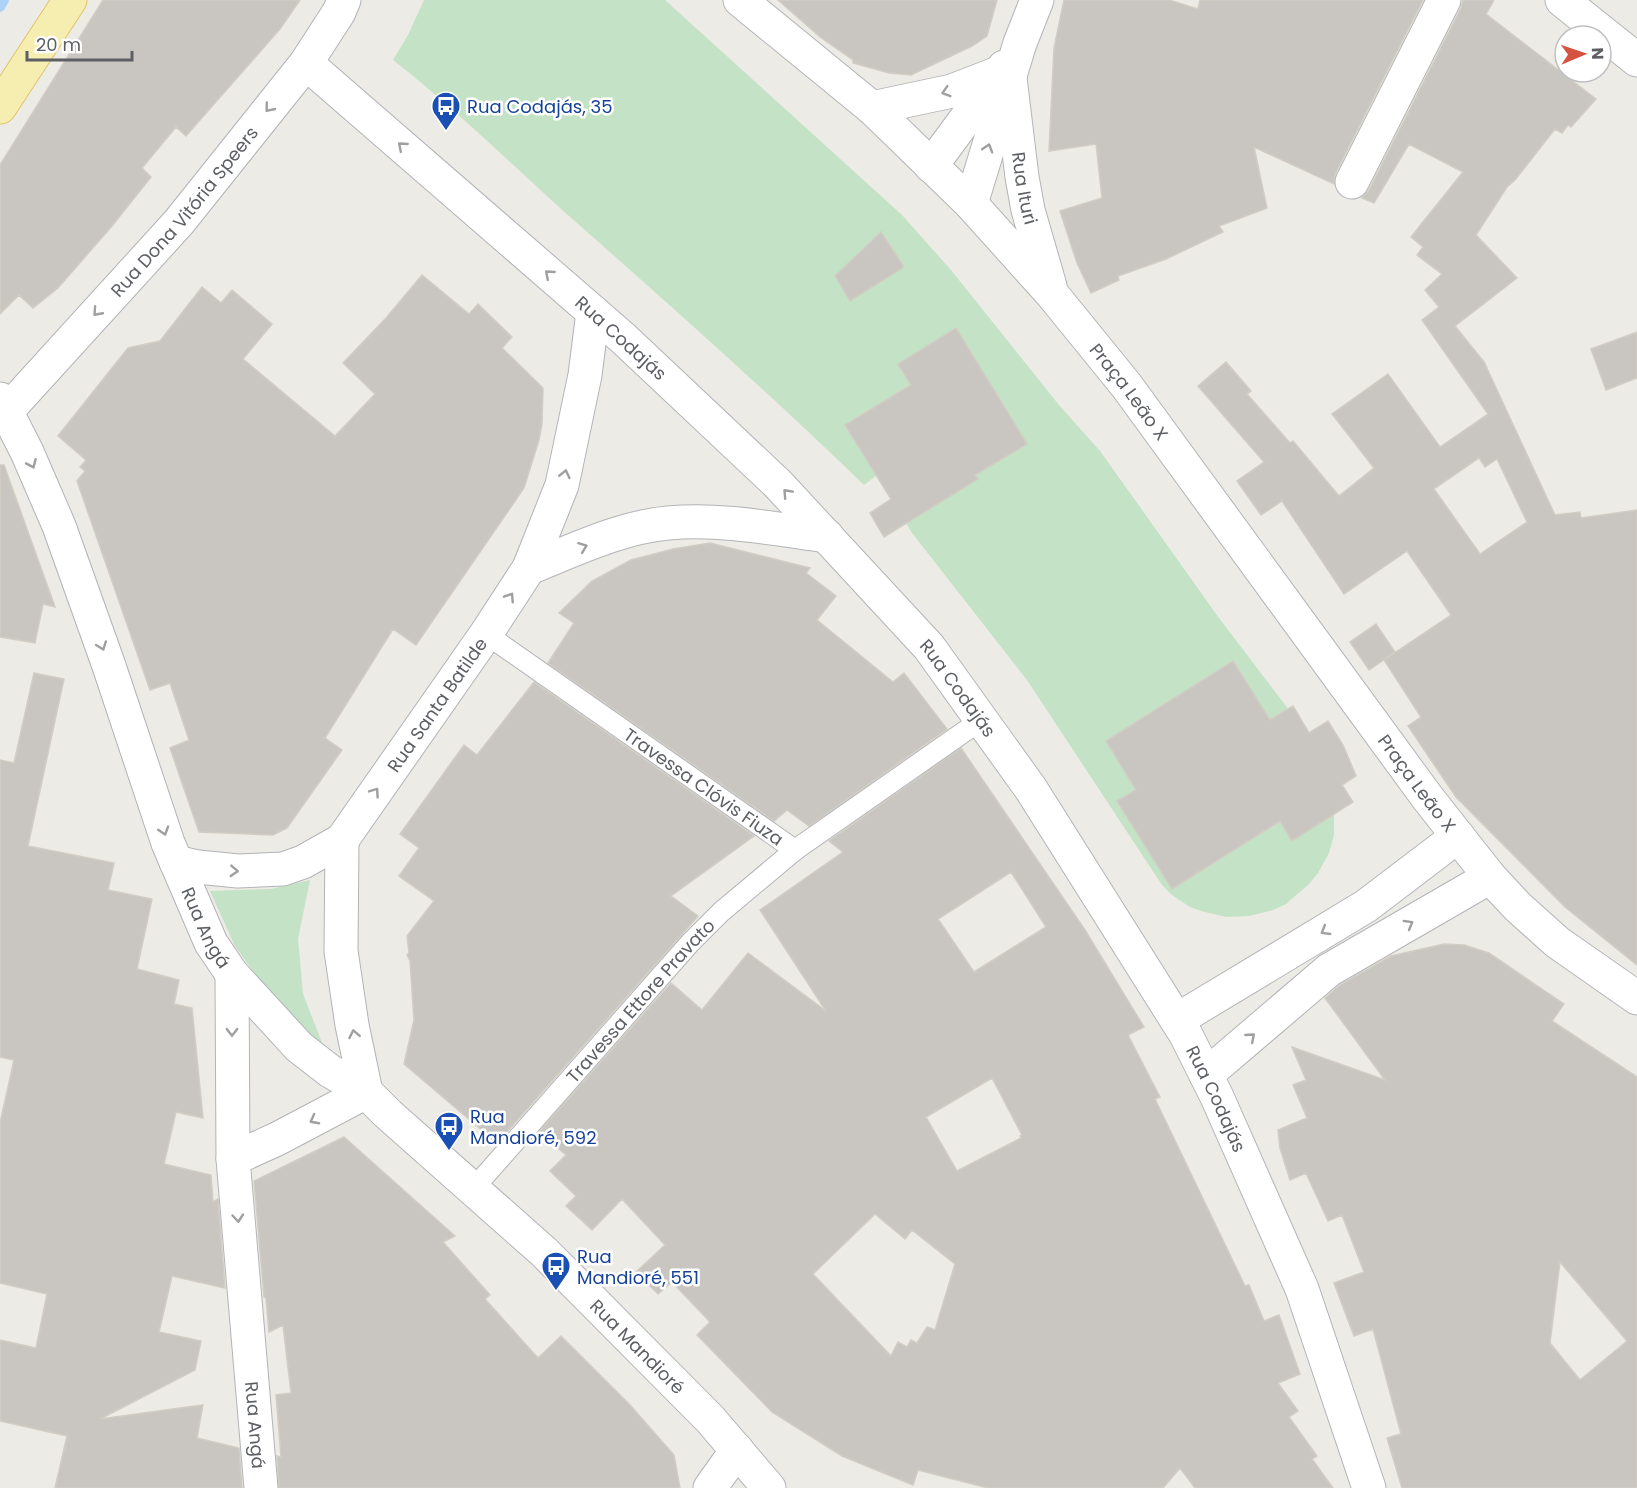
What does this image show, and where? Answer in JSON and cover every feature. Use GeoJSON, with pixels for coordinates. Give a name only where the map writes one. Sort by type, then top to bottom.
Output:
{"type":"FeatureCollection","features":[{"type":"Feature","properties":{"kind":"main road"},"geometry":{"type":"LineString","coordinates":[[0,107],[70,0]]}},
{"type":"Feature","properties":{"kind":"street","name":"Rua Dona Vitória Speers"},"geometry":{"type":"LineString","coordinates":[[4,405],[179,222],[306,63],[339,12],[344,0]]}},
{"type":"Feature","properties":{"kind":"street","name":"Praça Leão X"},"geometry":{"type":"LineString","coordinates":[[740,0],[872,108],[971,204],[1053,294],[1126,385],[1427,797],[1490,877],[1518,907],[1557,942],[1637,998]]}},
{"type":"Feature","properties":{"kind":"street","name":"Rua Ituri"},"geometry":{"type":"LineString","coordinates":[[971,204],[1005,75],[1037,0]]}},
{"type":"Feature","properties":{"kind":"street"},"geometry":{"type":"LineString","coordinates":[[1352,182],[1444,0]]}},
{"type":"Feature","properties":{"kind":"street"},"geometry":{"type":"LineString","coordinates":[[1562,0],[1637,60]]}},
{"type":"Feature","properties":{"kind":"street","name":"Rua Codajás"},"geometry":{"type":"LineString","coordinates":[[306,63],[624,339],[778,484],[929,647],[1031,789],[1177,1020],[1206,1075],[1302,1289],[1369,1488]]}},
{"type":"Feature","properties":{"kind":"street"},"geometry":{"type":"LineString","coordinates":[[872,108],[943,93],[1005,75]]}},
{"type":"Feature","properties":{"kind":"street","name":"Rua Ituri"},"geometry":{"type":"LineString","coordinates":[[931,166],[1005,75]]}},
{"type":"Feature","properties":{"kind":"street","name":"Rua Ituri"},"geometry":{"type":"LineString","coordinates":[[1005,75],[1028,210],[1053,294]]}},
{"type":"Feature","properties":{"kind":"street","name":"Rua Santa Batilde"},"geometry":{"type":"LineString","coordinates":[[342,840],[486,634],[529,568],[562,485],[585,375],[593,312]]}},
{"type":"Feature","properties":{"kind":"street","name":"Rua Angá"},"geometry":{"type":"LineString","coordinates":[[4,405],[59,526],[168,843],[211,943],[232,974],[233,1159],[261,1488]]}},
{"type":"Feature","properties":{"kind":"street"},"geometry":{"type":"LineString","coordinates":[[529,568],[615,534],[667,523],[735,524],[827,536]]}},
{"type":"Feature","properties":{"kind":"street","name":"Praça Leão X"},"geometry":{"type":"LineString","coordinates":[[1177,1020],[1366,906],[1458,836]]}},
{"type":"Feature","properties":{"kind":"street"},"geometry":{"type":"LineString","coordinates":[[176,862],[238,871],[282,869],[303,862],[342,840],[341,951],[352,1025],[366,1092],[277,1140],[233,1159]]}},
{"type":"Feature","properties":{"kind":"street"},"geometry":{"type":"LineString","coordinates":[[1206,1075],[1329,970],[1490,877]]}},
{"type":"Feature","properties":{"kind":"street","name":"Rua Mandioré"},"geometry":{"type":"LineString","coordinates":[[232,974],[299,1047],[330,1071],[366,1092],[544,1252],[711,1419],[769,1488]]}},
{"type":"Feature","properties":{"kind":"street"},"geometry":{"type":"LineString","coordinates":[[710,1488],[737,1450]]}},
{"type":"Feature","properties":{"kind":"lane","name":"Travessa Clóvis Fiuza"},"geometry":{"type":"LineString","coordinates":[[486,634],[795,850],[981,720]]}},
{"type":"Feature","properties":{"kind":"lane","name":"Travessa Ettore Pravato"},"geometry":{"type":"LineString","coordinates":[[473,1189],[690,943],[722,912],[795,850]]}},
{"type":"Feature","properties":{"kind":"green space"},"geometry":{"type":"Polygon","coordinates":[[[424,0],[665,0],[902,215],[951,270],[1059,405],[1100,451],[1219,618],[1292,714],[1334,805],[1334,835],[1329,853],[1309,884],[1286,904],[1249,916],[1226,917],[1201,911],[1190,907],[1172,895],[1162,885],[1027,680],[912,533],[877,475],[864,485],[714,345],[457,114],[393,60],[408,35],[424,0]]]}},
{"type":"Feature","properties":{"kind":"green space"},"geometry":{"type":"Polygon","coordinates":[[[310,880],[298,939],[303,994],[328,1058],[279,1007],[235,946],[210,891],[271,889],[310,880]]]}},
{"type":"Feature","properties":{"kind":"building"},"geometry":{"type":"Polygon","coordinates":[[[103,0],[300,0],[280,29],[186,136],[176,127],[142,168],[151,177],[58,288],[33,308],[19,295],[0,314],[0,165],[103,0]]]}},
{"type":"Feature","properties":{"kind":"building"},"geometry":{"type":"Polygon","coordinates":[[[778,0],[997,0],[987,36],[972,46],[911,75],[889,73],[853,63],[853,60],[820,37],[778,0]]]}},
{"type":"Feature","properties":{"kind":"building"},"geometry":{"type":"Polygon","coordinates":[[[1064,0],[1169,0],[1198,9],[1200,0],[1423,0],[1335,174],[1334,184],[1254,147],[1267,208],[1219,226],[1223,232],[1166,259],[1118,276],[1119,280],[1091,293],[1077,263],[1060,211],[1102,198],[1096,144],[1049,151],[1054,48],[1064,0]]]}},
{"type":"Feature","properties":{"kind":"building"},"geometry":{"type":"Polygon","coordinates":[[[1463,0],[1494,0],[1486,14],[1553,66],[1553,84],[1577,84],[1596,99],[1571,127],[1568,125],[1562,133],[1555,129],[1507,187],[1476,235],[1517,278],[1455,326],[1484,362],[1555,515],[1580,512],[1581,518],[1637,510],[1637,965],[1565,907],[1456,797],[1408,726],[1421,717],[1384,660],[1451,615],[1407,551],[1344,594],[1282,501],[1261,515],[1237,481],[1264,462],[1198,386],[1226,362],[1251,391],[1247,394],[1290,443],[1293,441],[1339,496],[1374,468],[1332,414],[1388,374],[1440,447],[1488,414],[1422,320],[1439,307],[1425,290],[1442,274],[1417,255],[1423,247],[1411,237],[1463,172],[1409,144],[1374,203],[1362,198],[1369,190],[1463,0]],[[1479,458],[1434,489],[1480,554],[1527,522],[1497,459],[1485,467],[1479,458]]]}},
{"type":"Feature","properties":{"kind":"building"},"geometry":{"type":"Polygon","coordinates":[[[881,232],[904,267],[850,301],[835,276],[881,232]]]}},
{"type":"Feature","properties":{"kind":"building"},"geometry":{"type":"Polygon","coordinates":[[[422,275],[469,314],[478,304],[512,337],[502,348],[543,388],[539,440],[524,488],[416,645],[393,629],[325,738],[342,750],[287,828],[273,835],[199,832],[170,748],[189,740],[170,683],[150,690],[77,481],[85,471],[80,467],[86,460],[58,436],[128,348],[160,341],[202,287],[221,303],[232,290],[272,324],[243,359],[335,436],[375,394],[343,363],[386,318],[422,275]]]}},
{"type":"Feature","properties":{"kind":"building"},"geometry":{"type":"Polygon","coordinates":[[[956,328],[1027,444],[975,475],[978,479],[884,537],[870,513],[891,499],[845,425],[911,385],[898,364],[956,328]]]}},
{"type":"Feature","properties":{"kind":"building"},"geometry":{"type":"Polygon","coordinates":[[[1637,332],[1637,378],[1606,390],[1591,349],[1637,332]]]}},
{"type":"Feature","properties":{"kind":"building"},"geometry":{"type":"Polygon","coordinates":[[[0,465],[4,465],[55,607],[43,604],[35,643],[0,637],[0,465]]]}},
{"type":"Feature","properties":{"kind":"building"},"geometry":{"type":"Polygon","coordinates":[[[710,543],[810,568],[806,573],[836,596],[817,620],[893,682],[904,673],[947,729],[809,826],[787,810],[774,821],[548,663],[574,623],[559,613],[592,581],[631,560],[673,549],[710,543]]]}},
{"type":"Feature","properties":{"kind":"building"},"geometry":{"type":"Polygon","coordinates":[[[1376,624],[1395,652],[1369,670],[1350,642],[1376,624]]]}},
{"type":"Feature","properties":{"kind":"building"},"geometry":{"type":"Polygon","coordinates":[[[1233,661],[1270,720],[1293,706],[1309,733],[1328,721],[1343,745],[1356,776],[1342,785],[1353,802],[1292,841],[1280,821],[1172,889],[1117,801],[1136,790],[1106,741],[1233,661]]]}},
{"type":"Feature","properties":{"kind":"building"},"geometry":{"type":"Polygon","coordinates":[[[34,673],[64,679],[28,846],[114,863],[108,890],[152,899],[137,969],[179,980],[174,1004],[192,1008],[203,1118],[176,1112],[164,1164],[211,1175],[213,1202],[218,1199],[225,1288],[172,1276],[159,1332],[201,1341],[195,1370],[100,1419],[203,1405],[197,1438],[239,1448],[242,1488],[55,1488],[67,1436],[0,1421],[0,1340],[36,1348],[47,1294],[0,1283],[0,1123],[14,1060],[0,1057],[0,760],[14,763],[34,673]]]}},
{"type":"Feature","properties":{"kind":"building"},"geometry":{"type":"Polygon","coordinates":[[[534,682],[754,836],[671,896],[698,916],[497,1143],[404,1064],[414,1020],[407,936],[434,901],[399,876],[419,848],[400,834],[464,745],[477,755],[534,682]]]}},
{"type":"Feature","properties":{"kind":"building"},"geometry":{"type":"Polygon","coordinates":[[[961,748],[1085,930],[1144,1027],[1128,1035],[1160,1097],[1155,1099],[1245,1286],[1249,1285],[1264,1321],[1279,1315],[1300,1374],[1278,1383],[1298,1411],[1289,1417],[1317,1456],[1312,1459],[1333,1488],[1195,1488],[1180,1468],[1163,1488],[988,1488],[918,1470],[913,1485],[842,1456],[772,1412],[697,1335],[710,1322],[672,1282],[658,1294],[636,1272],[665,1245],[622,1199],[592,1230],[566,1206],[576,1196],[550,1171],[566,1155],[539,1132],[671,983],[702,1010],[748,953],[826,1011],[760,910],[843,852],[829,841],[961,748]],[[1011,872],[938,919],[974,972],[1046,927],[1011,872]],[[992,1078],[926,1117],[957,1171],[1021,1138],[1022,1135],[992,1078]],[[875,1214],[813,1274],[891,1356],[898,1342],[907,1347],[911,1340],[917,1343],[927,1327],[935,1330],[955,1264],[912,1230],[905,1239],[875,1214]]]}},
{"type":"Feature","properties":{"kind":"building"},"geometry":{"type":"Polygon","coordinates":[[[1444,944],[1464,945],[1489,953],[1564,1004],[1552,1021],[1637,1077],[1637,1488],[1402,1488],[1387,1438],[1401,1434],[1373,1329],[1354,1336],[1334,1283],[1364,1272],[1342,1215],[1328,1221],[1306,1173],[1290,1180],[1280,1148],[1278,1130],[1307,1118],[1293,1085],[1306,1080],[1292,1047],[1385,1080],[1325,998],[1340,985],[1391,956],[1444,944]],[[1560,1262],[1550,1343],[1580,1380],[1627,1341],[1560,1262]]]}},
{"type":"Feature","properties":{"kind":"building"},"geometry":{"type":"Polygon","coordinates":[[[344,1137],[455,1236],[443,1242],[490,1295],[485,1299],[538,1358],[561,1336],[630,1405],[674,1455],[680,1488],[279,1488],[277,1456],[281,1457],[276,1395],[291,1393],[283,1325],[269,1332],[254,1181],[344,1137]]]}},
{"type":"Feature","properties":{"kind":"waterway"},"geometry":{"type":"LineString","coordinates":[[0,7],[4,0]]}},
{"type":"Feature","properties":{"kind":"place","name":"Rua Codajás, 35"},"geometry":{"type":"Point","coordinates":[446,132]}},
{"type":"Feature","properties":{"kind":"place","name":"Rua Mandioré, 592"},"geometry":{"type":"Point","coordinates":[449,1152]}},
{"type":"Feature","properties":{"kind":"place","name":"Rua Mandioré, 551"},"geometry":{"type":"Point","coordinates":[556,1292]}}]}
